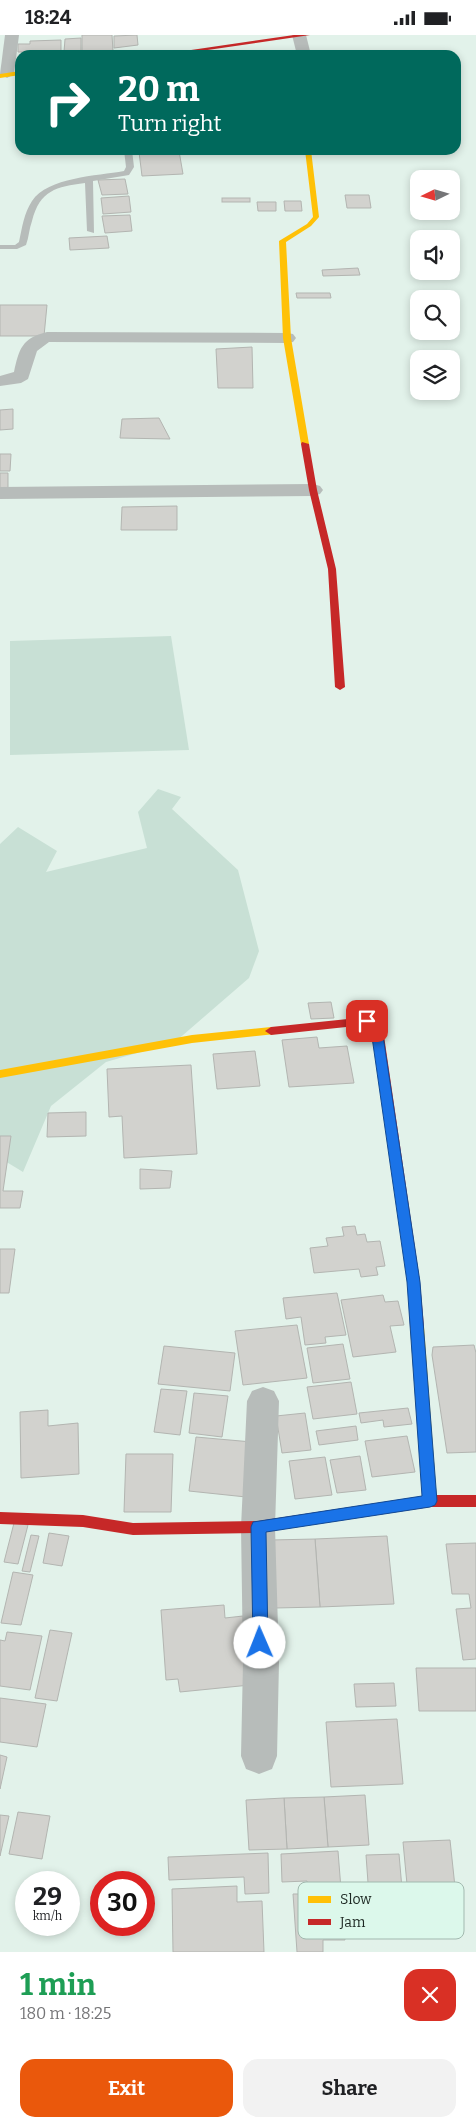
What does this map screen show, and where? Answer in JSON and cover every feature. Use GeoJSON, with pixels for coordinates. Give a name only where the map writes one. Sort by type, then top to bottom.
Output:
{"type":"FeatureCollection","features":[{"type":"Feature","properties":{"kind":"street"},"geometry":{"type":"LineString","coordinates":[[9,74],[12,35]]}},
{"type":"Feature","properties":{"kind":"street"},"geometry":{"type":"LineString","coordinates":[[206,50],[302,35],[304,50]]}},
{"type":"Feature","properties":{"kind":"street"},"geometry":{"type":"LineString","coordinates":[[309,155],[316,217],[312,225],[288,235],[282,241],[287,338],[313,490],[332,569],[340,687]]}},
{"type":"Feature","properties":{"kind":"street"},"geometry":{"type":"LineString","coordinates":[[0,381],[15,379],[22,375],[31,344],[36,340],[47,337],[287,338]]}},
{"type":"Feature","properties":{"kind":"street"},"geometry":{"type":"LineString","coordinates":[[0,493],[313,490]]}},
{"type":"Feature","properties":{"kind":"street"},"geometry":{"type":"LineString","coordinates":[[0,1074],[192,1039],[367,1021],[372,1024],[376,1029],[414,1282],[430,1501]]}},
{"type":"Feature","properties":{"kind":"street"},"geometry":{"type":"LineString","coordinates":[[260,1756],[261,1662],[258,1527],[263,1401]]}},
{"type":"Feature","properties":{"kind":"street"},"geometry":{"type":"LineString","coordinates":[[0,1518],[83,1521],[133,1529],[258,1527],[430,1501],[476,1501]]}},
{"type":"Feature","properties":{"kind":"lane"},"geometry":{"type":"LineString","coordinates":[[0,247],[17,247],[23,243],[26,227],[36,198],[42,192],[54,186],[126,173],[130,167],[129,155]]}},
{"type":"Feature","properties":{"kind":"lane"},"geometry":{"type":"LineString","coordinates":[[89,180],[91,231]]}},
{"type":"Feature","properties":{"kind":"green space"},"geometry":{"type":"Polygon","coordinates":[[[171,636],[189,750],[10,755],[10,641],[171,636]]]}},
{"type":"Feature","properties":{"kind":"green space"},"geometry":{"type":"Polygon","coordinates":[[[158,789],[181,797],[172,809],[238,870],[259,951],[249,978],[175,1042],[106,1062],[51,1106],[23,1172],[0,1158],[0,844],[18,827],[57,851],[46,872],[147,848],[138,812],[158,789]]]}},
{"type":"Feature","properties":{"kind":"building"},"geometry":{"type":"Polygon","coordinates":[[[82,35],[112,35],[113,50],[82,50],[82,35]]]}},
{"type":"Feature","properties":{"kind":"building"},"geometry":{"type":"Polygon","coordinates":[[[137,35],[138,45],[114,48],[114,36],[137,35]]]}},
{"type":"Feature","properties":{"kind":"building"},"geometry":{"type":"Polygon","coordinates":[[[81,38],[81,50],[64,50],[65,39],[81,38]]]}},
{"type":"Feature","properties":{"kind":"building"},"geometry":{"type":"Polygon","coordinates":[[[61,40],[61,50],[18,50],[18,44],[30,44],[30,41],[61,40]]]}},
{"type":"Feature","properties":{"kind":"building"},"geometry":{"type":"Polygon","coordinates":[[[139,155],[180,155],[183,174],[142,176],[139,155]]]}},
{"type":"Feature","properties":{"kind":"building"},"geometry":{"type":"Polygon","coordinates":[[[125,179],[128,194],[102,195],[98,180],[125,179]]]}},
{"type":"Feature","properties":{"kind":"building"},"geometry":{"type":"Polygon","coordinates":[[[345,195],[369,195],[371,208],[347,208],[345,195]]]}},
{"type":"Feature","properties":{"kind":"building"},"geometry":{"type":"Polygon","coordinates":[[[129,196],[131,212],[103,214],[101,198],[129,196]]]}},
{"type":"Feature","properties":{"kind":"building"},"geometry":{"type":"Polygon","coordinates":[[[222,198],[250,198],[250,202],[222,202],[222,198]]]}},
{"type":"Feature","properties":{"kind":"building"},"geometry":{"type":"Polygon","coordinates":[[[284,201],[301,201],[302,211],[285,211],[284,201]]]}},
{"type":"Feature","properties":{"kind":"building"},"geometry":{"type":"Polygon","coordinates":[[[257,202],[276,202],[276,211],[258,211],[257,202]]]}},
{"type":"Feature","properties":{"kind":"building"},"geometry":{"type":"Polygon","coordinates":[[[130,215],[132,231],[105,233],[102,216],[130,215]]]}},
{"type":"Feature","properties":{"kind":"building"},"geometry":{"type":"Polygon","coordinates":[[[107,236],[109,248],[70,250],[69,238],[107,236]]]}},
{"type":"Feature","properties":{"kind":"building"},"geometry":{"type":"Polygon","coordinates":[[[358,268],[360,275],[323,276],[322,270],[358,268]]]}},
{"type":"Feature","properties":{"kind":"building"},"geometry":{"type":"Polygon","coordinates":[[[296,293],[330,293],[331,298],[297,298],[296,293]]]}},
{"type":"Feature","properties":{"kind":"building"},"geometry":{"type":"Polygon","coordinates":[[[0,305],[47,305],[44,336],[0,336],[0,305]]]}},
{"type":"Feature","properties":{"kind":"building"},"geometry":{"type":"Polygon","coordinates":[[[252,347],[253,388],[218,388],[216,349],[252,347]]]}},
{"type":"Feature","properties":{"kind":"building"},"geometry":{"type":"Polygon","coordinates":[[[13,409],[13,429],[0,430],[0,410],[13,409]]]}},
{"type":"Feature","properties":{"kind":"building"},"geometry":{"type":"Polygon","coordinates":[[[159,418],[170,439],[120,438],[122,419],[159,418]]]}},
{"type":"Feature","properties":{"kind":"building"},"geometry":{"type":"Polygon","coordinates":[[[0,454],[11,454],[10,471],[0,471],[0,454]]]}},
{"type":"Feature","properties":{"kind":"building"},"geometry":{"type":"Polygon","coordinates":[[[0,473],[8,473],[8,489],[0,490],[0,473]]]}},
{"type":"Feature","properties":{"kind":"building"},"geometry":{"type":"Polygon","coordinates":[[[177,506],[177,530],[121,530],[122,507],[177,506]]]}},
{"type":"Feature","properties":{"kind":"building"},"geometry":{"type":"Polygon","coordinates":[[[331,1002],[334,1018],[311,1019],[308,1003],[331,1002]]]}},
{"type":"Feature","properties":{"kind":"building"},"geometry":{"type":"Polygon","coordinates":[[[317,1037],[319,1048],[347,1046],[354,1083],[289,1087],[282,1040],[317,1037]]]}},
{"type":"Feature","properties":{"kind":"building"},"geometry":{"type":"Polygon","coordinates":[[[255,1051],[260,1086],[217,1089],[213,1054],[255,1051]]]}},
{"type":"Feature","properties":{"kind":"building"},"geometry":{"type":"Polygon","coordinates":[[[191,1065],[197,1154],[124,1158],[122,1116],[109,1117],[107,1069],[191,1065]]]}},
{"type":"Feature","properties":{"kind":"building"},"geometry":{"type":"Polygon","coordinates":[[[86,1112],[86,1136],[47,1137],[48,1113],[86,1112]]]}},
{"type":"Feature","properties":{"kind":"building"},"geometry":{"type":"Polygon","coordinates":[[[0,1136],[11,1136],[3,1191],[23,1191],[20,1208],[0,1208],[0,1136]]]}},
{"type":"Feature","properties":{"kind":"building"},"geometry":{"type":"Polygon","coordinates":[[[140,1169],[172,1171],[170,1188],[140,1189],[140,1169]]]}},
{"type":"Feature","properties":{"kind":"building"},"geometry":{"type":"Polygon","coordinates":[[[355,1226],[357,1235],[365,1234],[367,1242],[380,1241],[385,1266],[376,1267],[378,1275],[361,1277],[359,1269],[314,1273],[310,1248],[328,1246],[326,1238],[344,1236],[342,1227],[355,1226]]]}},
{"type":"Feature","properties":{"kind":"building"},"geometry":{"type":"Polygon","coordinates":[[[0,1249],[15,1249],[9,1293],[0,1293],[0,1249]]]}},
{"type":"Feature","properties":{"kind":"building"},"geometry":{"type":"Polygon","coordinates":[[[337,1293],[346,1335],[325,1337],[326,1343],[305,1345],[301,1317],[286,1319],[283,1298],[337,1293]]]}},
{"type":"Feature","properties":{"kind":"building"},"geometry":{"type":"Polygon","coordinates":[[[383,1295],[385,1302],[398,1301],[404,1325],[390,1326],[396,1352],[353,1357],[341,1300],[383,1295]]]}},
{"type":"Feature","properties":{"kind":"building"},"geometry":{"type":"Polygon","coordinates":[[[297,1325],[307,1378],[243,1385],[235,1331],[297,1325]]]}},
{"type":"Feature","properties":{"kind":"building"},"geometry":{"type":"Polygon","coordinates":[[[343,1344],[350,1379],[313,1383],[307,1348],[343,1344]]]}},
{"type":"Feature","properties":{"kind":"building"},"geometry":{"type":"Polygon","coordinates":[[[474,1345],[476,1353],[476,1452],[447,1453],[432,1355],[433,1347],[474,1345]]]}},
{"type":"Feature","properties":{"kind":"building"},"geometry":{"type":"Polygon","coordinates":[[[164,1346],[235,1353],[230,1391],[158,1384],[164,1346]]]}},
{"type":"Feature","properties":{"kind":"building"},"geometry":{"type":"Polygon","coordinates":[[[351,1382],[357,1414],[313,1419],[307,1387],[351,1382]]]}},
{"type":"Feature","properties":{"kind":"building"},"geometry":{"type":"Polygon","coordinates":[[[161,1389],[187,1391],[180,1435],[154,1432],[161,1389]]]}},
{"type":"Feature","properties":{"kind":"building"},"geometry":{"type":"Polygon","coordinates":[[[194,1393],[228,1396],[222,1437],[189,1433],[194,1393]]]}},
{"type":"Feature","properties":{"kind":"building"},"geometry":{"type":"Polygon","coordinates":[[[408,1408],[412,1424],[384,1427],[383,1420],[361,1423],[359,1413],[408,1408]]]}},
{"type":"Feature","properties":{"kind":"building"},"geometry":{"type":"Polygon","coordinates":[[[48,1410],[48,1426],[78,1423],[79,1474],[21,1478],[20,1412],[48,1410]]]}},
{"type":"Feature","properties":{"kind":"building"},"geometry":{"type":"Polygon","coordinates":[[[305,1413],[311,1450],[282,1453],[276,1416],[305,1413]]]}},
{"type":"Feature","properties":{"kind":"building"},"geometry":{"type":"Polygon","coordinates":[[[356,1426],[358,1440],[319,1445],[316,1431],[356,1426]]]}},
{"type":"Feature","properties":{"kind":"building"},"geometry":{"type":"Polygon","coordinates":[[[407,1436],[415,1472],[372,1477],[365,1441],[407,1436]]]}},
{"type":"Feature","properties":{"kind":"building"},"geometry":{"type":"Polygon","coordinates":[[[196,1437],[252,1442],[246,1497],[189,1491],[196,1437]]]}},
{"type":"Feature","properties":{"kind":"building"},"geometry":{"type":"Polygon","coordinates":[[[126,1454],[173,1454],[171,1512],[124,1512],[126,1454]]]}},
{"type":"Feature","properties":{"kind":"building"},"geometry":{"type":"Polygon","coordinates":[[[360,1456],[366,1490],[337,1493],[330,1460],[360,1456]]]}},
{"type":"Feature","properties":{"kind":"building"},"geometry":{"type":"Polygon","coordinates":[[[325,1457],[332,1495],[295,1499],[289,1461],[325,1457]]]}},
{"type":"Feature","properties":{"kind":"building"},"geometry":{"type":"Polygon","coordinates":[[[14,1523],[28,1525],[18,1564],[4,1562],[14,1523]]]}},
{"type":"Feature","properties":{"kind":"building"},"geometry":{"type":"Polygon","coordinates":[[[49,1533],[69,1536],[62,1566],[43,1563],[49,1533]]]}},
{"type":"Feature","properties":{"kind":"building"},"geometry":{"type":"Polygon","coordinates":[[[31,1535],[39,1536],[30,1572],[22,1571],[31,1535]]]}},
{"type":"Feature","properties":{"kind":"building"},"geometry":{"type":"Polygon","coordinates":[[[387,1536],[394,1604],[320,1607],[315,1539],[387,1536]]]}},
{"type":"Feature","properties":{"kind":"building"},"geometry":{"type":"Polygon","coordinates":[[[315,1539],[320,1607],[275,1608],[271,1540],[315,1539]]]}},
{"type":"Feature","properties":{"kind":"building"},"geometry":{"type":"Polygon","coordinates":[[[476,1543],[476,1659],[463,1660],[456,1609],[471,1608],[469,1594],[452,1594],[446,1544],[476,1543]]]}},
{"type":"Feature","properties":{"kind":"building"},"geometry":{"type":"Polygon","coordinates":[[[13,1572],[33,1575],[21,1625],[1,1623],[13,1572]]]}},
{"type":"Feature","properties":{"kind":"building"},"geometry":{"type":"Polygon","coordinates":[[[224,1605],[225,1618],[243,1616],[250,1685],[180,1692],[178,1679],[166,1680],[161,1610],[224,1605]]]}},
{"type":"Feature","properties":{"kind":"building"},"geometry":{"type":"Polygon","coordinates":[[[50,1630],[72,1633],[57,1701],[35,1698],[50,1630]]]}},
{"type":"Feature","properties":{"kind":"building"},"geometry":{"type":"Polygon","coordinates":[[[7,1632],[42,1636],[30,1690],[0,1686],[0,1640],[5,1641],[7,1632]]]}},
{"type":"Feature","properties":{"kind":"building"},"geometry":{"type":"Polygon","coordinates":[[[416,1668],[476,1668],[476,1711],[419,1711],[416,1668]]]}},
{"type":"Feature","properties":{"kind":"building"},"geometry":{"type":"Polygon","coordinates":[[[394,1683],[396,1706],[356,1707],[354,1684],[394,1683]]]}},
{"type":"Feature","properties":{"kind":"building"},"geometry":{"type":"Polygon","coordinates":[[[0,1698],[46,1704],[37,1747],[0,1742],[0,1698]]]}},
{"type":"Feature","properties":{"kind":"building"},"geometry":{"type":"Polygon","coordinates":[[[397,1719],[403,1784],[331,1787],[326,1722],[397,1719]]]}},
{"type":"Feature","properties":{"kind":"building"},"geometry":{"type":"Polygon","coordinates":[[[0,1755],[7,1757],[0,1789],[0,1755]]]}},
{"type":"Feature","properties":{"kind":"building"},"geometry":{"type":"Polygon","coordinates":[[[365,1795],[369,1845],[328,1847],[324,1797],[365,1795]]]}},
{"type":"Feature","properties":{"kind":"building"},"geometry":{"type":"Polygon","coordinates":[[[324,1797],[328,1847],[287,1849],[284,1798],[324,1797]]]}},
{"type":"Feature","properties":{"kind":"building"},"geometry":{"type":"Polygon","coordinates":[[[284,1798],[287,1849],[249,1850],[246,1800],[284,1798]]]}},
{"type":"Feature","properties":{"kind":"building"},"geometry":{"type":"Polygon","coordinates":[[[18,1812],[50,1816],[42,1859],[9,1854],[18,1812]]]}},
{"type":"Feature","properties":{"kind":"building"},"geometry":{"type":"Polygon","coordinates":[[[0,1815],[9,1816],[0,1856],[0,1815]]]}},
{"type":"Feature","properties":{"kind":"building"},"geometry":{"type":"Polygon","coordinates":[[[450,1840],[454,1882],[407,1882],[403,1842],[450,1840]]]}},
{"type":"Feature","properties":{"kind":"building"},"geometry":{"type":"Polygon","coordinates":[[[338,1851],[340,1882],[282,1882],[281,1854],[338,1851]]]}},
{"type":"Feature","properties":{"kind":"building"},"geometry":{"type":"Polygon","coordinates":[[[268,1853],[269,1893],[245,1894],[244,1877],[169,1880],[168,1857],[268,1853]]]}},
{"type":"Feature","properties":{"kind":"building"},"geometry":{"type":"Polygon","coordinates":[[[399,1854],[401,1882],[368,1882],[366,1855],[399,1854]]]}},
{"type":"Feature","properties":{"kind":"building"},"geometry":{"type":"Polygon","coordinates":[[[237,1886],[237,1902],[262,1901],[264,1952],[173,1952],[172,1889],[237,1886]]]}},
{"type":"Feature","properties":{"kind":"building"},"geometry":{"type":"Polygon","coordinates":[[[293,1894],[298,1894],[298,1939],[345,1940],[323,1940],[323,1952],[297,1952],[293,1894]]]}},
{"type":"Feature","properties":{"kind":"traffic: slow"},"geometry":{"type":"LineString","coordinates":[[0,76],[15,74]]}},
{"type":"Feature","properties":{"kind":"traffic: slow"},"geometry":{"type":"LineString","coordinates":[[305,444],[287,338],[282,241],[309,225],[316,217],[309,155]]}},
{"type":"Feature","properties":{"kind":"traffic: slow"},"geometry":{"type":"LineString","coordinates":[[0,1074],[192,1039],[271,1031]]}},
{"type":"Feature","properties":{"kind":"traffic: slow"},"geometry":{"type":"LineString","coordinates":[[417,1327],[430,1501]]}},
{"type":"Feature","properties":{"kind":"traffic: jam"},"geometry":{"type":"LineString","coordinates":[[197,50],[307,35]]}},
{"type":"Feature","properties":{"kind":"traffic: jam"},"geometry":{"type":"LineString","coordinates":[[305,444],[313,490],[332,569],[340,687]]}},
{"type":"Feature","properties":{"kind":"traffic: jam"},"geometry":{"type":"LineString","coordinates":[[271,1031],[367,1021],[377,1029],[414,1282],[417,1327]]}},
{"type":"Feature","properties":{"kind":"traffic: jam"},"geometry":{"type":"LineString","coordinates":[[0,1518],[83,1521],[133,1529],[258,1527],[430,1501],[476,1501]]}},
{"type":"Feature","properties":{"kind":"route"},"geometry":{"type":"LineString","coordinates":[[260,1643],[258,1527],[430,1501],[414,1282],[376,1029],[367,1021]]}}]}
